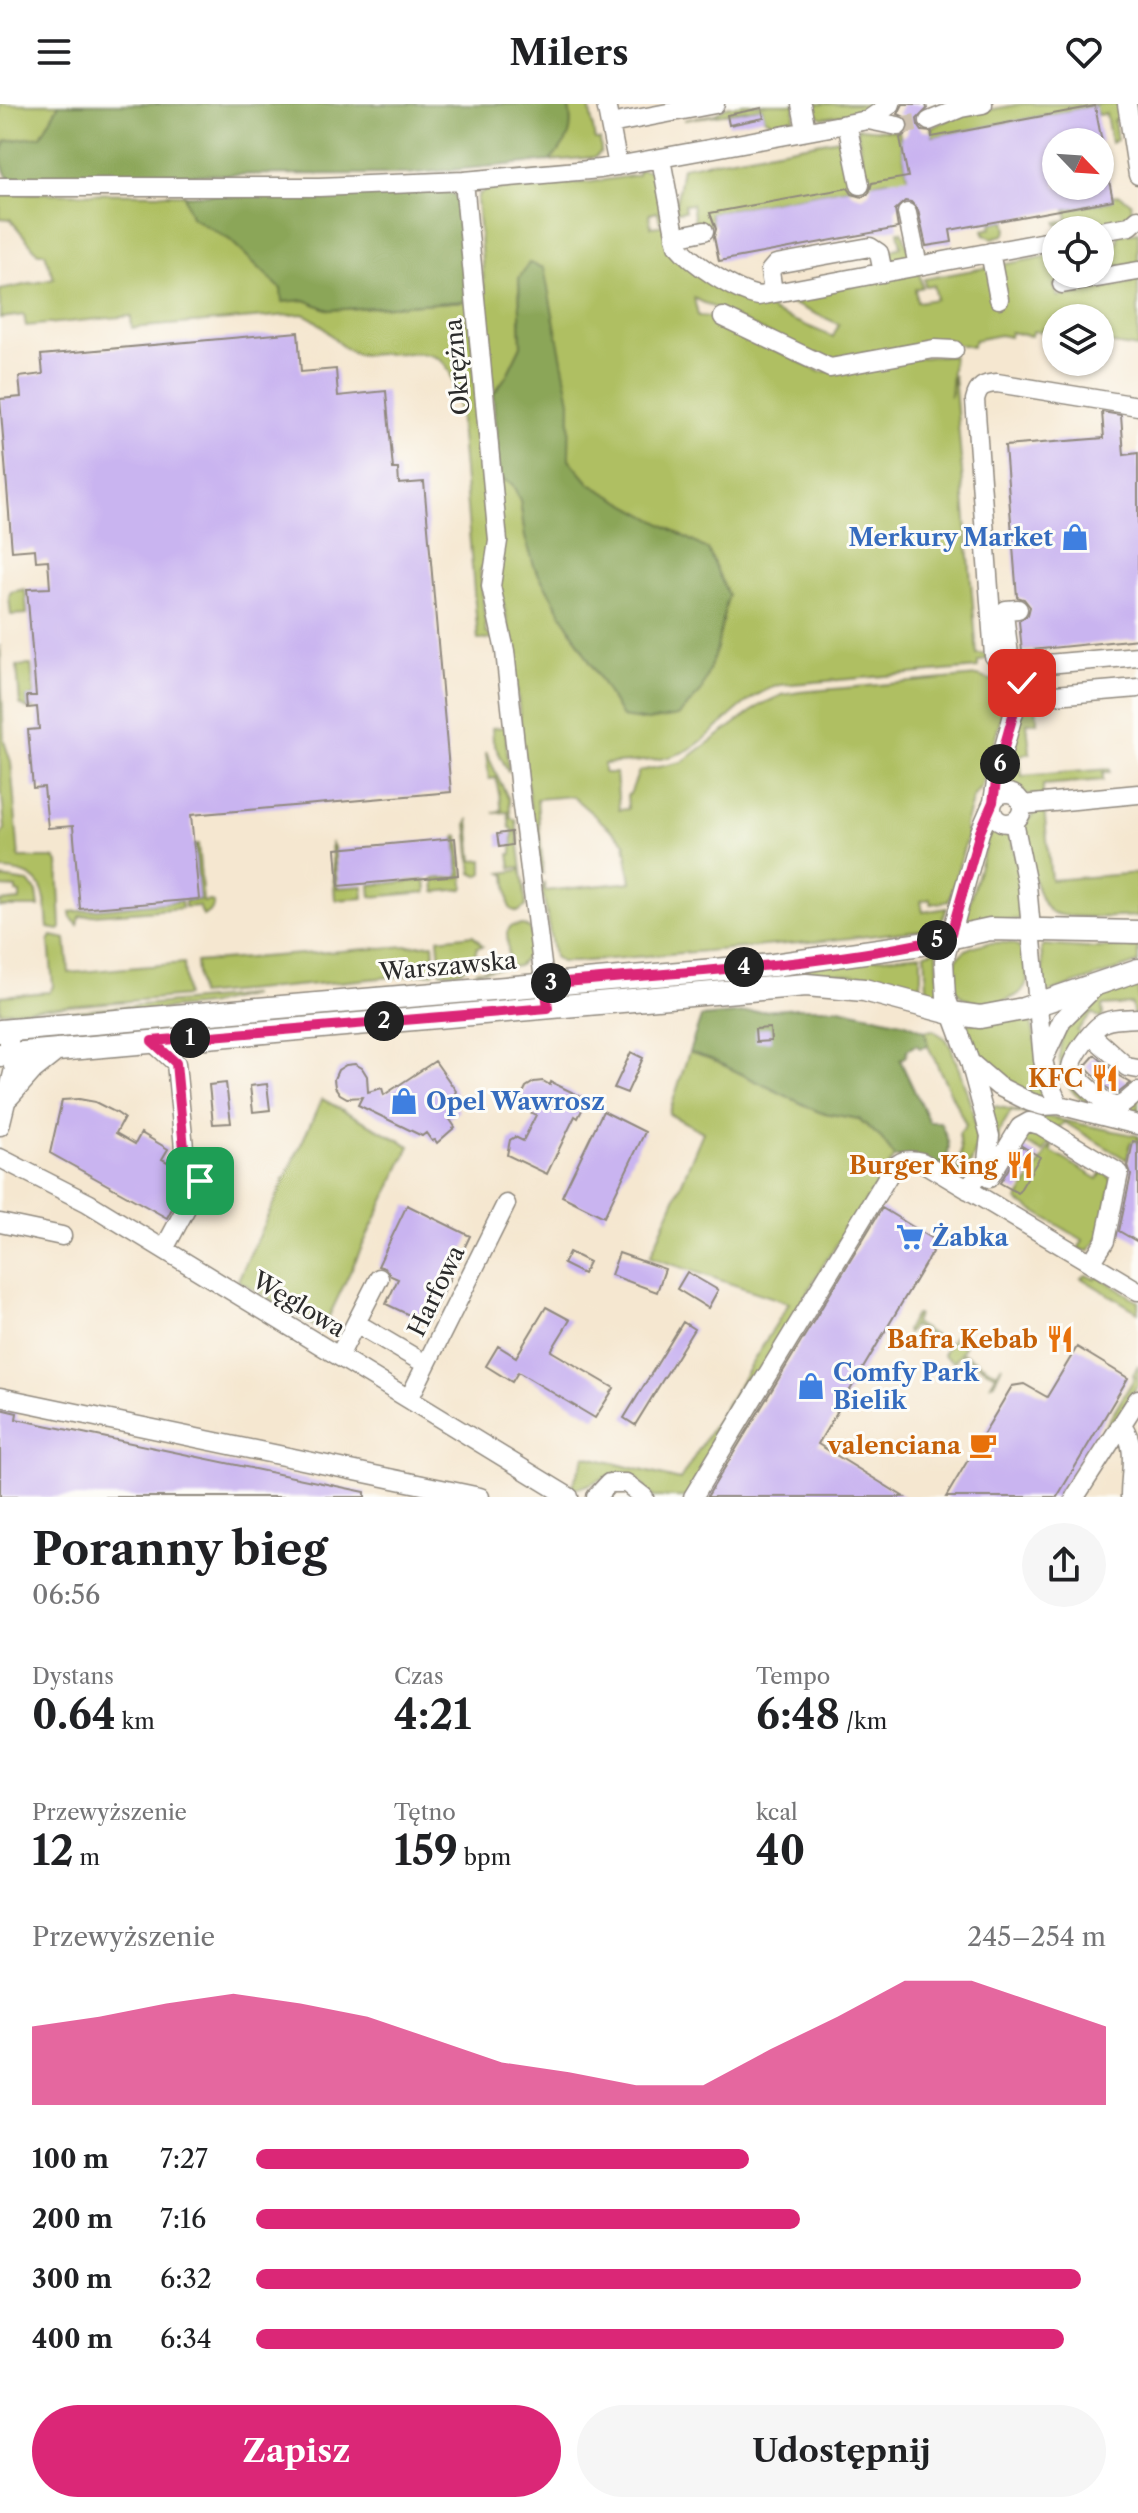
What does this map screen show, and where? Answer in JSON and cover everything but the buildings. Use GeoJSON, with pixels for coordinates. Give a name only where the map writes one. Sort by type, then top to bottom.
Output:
{"type":"FeatureCollection","features":[{"type":"Feature","properties":{"kind":"main road","name":"Warszawska"},"geometry":{"type":"LineString","coordinates":[[4,1031],[773,965],[900,947],[990,929],[1138,932]]}},
{"type":"Feature","properties":{"kind":"main road","name":"Warszawska"},"geometry":{"type":"LineString","coordinates":[[3,1059],[57,1050],[152,1041],[806,985],[864,990],[951,1013],[993,1016],[1038,1005],[1138,970]]}},
{"type":"Feature","properties":{"kind":"main road"},"geometry":{"type":"LineString","coordinates":[[9,1095],[32,1069],[57,1050]]}},
{"type":"Feature","properties":{"kind":"street"},"geometry":{"type":"LineString","coordinates":[[606,104],[618,166]]}},
{"type":"Feature","properties":{"kind":"street"},"geometry":{"type":"LineString","coordinates":[[610,124],[715,104]]}},
{"type":"Feature","properties":{"kind":"street"},"geometry":{"type":"LineString","coordinates":[[801,104],[806,130]]}},
{"type":"Feature","properties":{"kind":"street"},"geometry":{"type":"LineString","coordinates":[[868,120],[891,104]]}},
{"type":"Feature","properties":{"kind":"street"},"geometry":{"type":"LineString","coordinates":[[929,121],[954,106],[983,104]]}},
{"type":"Feature","properties":{"kind":"street"},"geometry":{"type":"LineString","coordinates":[[1127,104],[1138,175]]}},
{"type":"Feature","properties":{"kind":"street"},"geometry":{"type":"LineString","coordinates":[[0,187],[319,187],[464,181],[618,166],[868,120],[898,126]]}},
{"type":"Feature","properties":{"kind":"street"},"geometry":{"type":"LineString","coordinates":[[847,124],[860,185]]}},
{"type":"Feature","properties":{"kind":"street"},"geometry":{"type":"LineString","coordinates":[[661,159],[677,245],[731,285],[751,295],[1042,243]]}},
{"type":"Feature","properties":{"kind":"street","name":"Okrężna"},"geometry":{"type":"LineString","coordinates":[[464,181],[498,541],[491,594],[505,651],[548,1008]]}},
{"type":"Feature","properties":{"kind":"street"},"geometry":{"type":"LineString","coordinates":[[907,213],[918,266]]}},
{"type":"Feature","properties":{"kind":"street"},"geometry":{"type":"LineString","coordinates":[[1114,229],[1130,226],[1138,219]]}},
{"type":"Feature","properties":{"kind":"street"},"geometry":{"type":"LineString","coordinates":[[675,237],[704,231]]}},
{"type":"Feature","properties":{"kind":"street"},"geometry":{"type":"LineString","coordinates":[[773,293],[772,267],[792,261],[870,247],[879,253],[883,273]]}},
{"type":"Feature","properties":{"kind":"street"},"geometry":{"type":"LineString","coordinates":[[990,252],[999,299]]}},
{"type":"Feature","properties":{"kind":"street"},"geometry":{"type":"LineString","coordinates":[[1114,275],[1138,271]]}},
{"type":"Feature","properties":{"kind":"street"},"geometry":{"type":"LineString","coordinates":[[723,317],[830,368],[934,349],[954,350]]}},
{"type":"Feature","properties":{"kind":"street"},"geometry":{"type":"LineString","coordinates":[[1020,690],[994,656],[976,391],[986,384],[997,383],[1138,406]]}},
{"type":"Feature","properties":{"kind":"street"},"geometry":{"type":"LineString","coordinates":[[1005,668],[1009,655],[1004,614],[1006,610],[1018,609]]}},
{"type":"Feature","properties":{"kind":"street"},"geometry":{"type":"LineString","coordinates":[[1138,656],[1036,665],[1025,675],[998,769],[993,812],[999,821],[1018,814],[1138,794]]}},
{"type":"Feature","properties":{"kind":"street"},"geometry":{"type":"LineString","coordinates":[[1020,690],[1138,688]]}},
{"type":"Feature","properties":{"kind":"street"},"geometry":{"type":"LineString","coordinates":[[973,1193],[987,1161],[990,1136],[970,1062],[951,1013],[944,973],[950,937],[980,832],[993,802]]}},
{"type":"Feature","properties":{"kind":"street"},"geometry":{"type":"LineString","coordinates":[[1018,814],[1043,1060],[1059,1105]]}},
{"type":"Feature","properties":{"kind":"street"},"geometry":{"type":"LineString","coordinates":[[1043,1060],[1062,1020],[1099,983]]}},
{"type":"Feature","properties":{"kind":"street"},"geometry":{"type":"LineString","coordinates":[[1138,1018],[1107,1021],[1099,1025],[1073,1057],[1071,1067],[1111,1105],[1121,1105],[1138,1092]]}},
{"type":"Feature","properties":{"kind":"street"},"geometry":{"type":"LineString","coordinates":[[0,1126],[14,1069],[3,1059],[4,1031]]}},
{"type":"Feature","properties":{"kind":"street"},"geometry":{"type":"LineString","coordinates":[[1091,1035],[1127,1067],[1138,1069]]}},
{"type":"Feature","properties":{"kind":"street"},"geometry":{"type":"LineString","coordinates":[[152,1041],[176,1063],[184,1148],[201,1176],[164,1249]]}},
{"type":"Feature","properties":{"kind":"street"},"geometry":{"type":"LineString","coordinates":[[970,1062],[1013,1096],[1043,1106],[1059,1105],[1138,1125]]}},
{"type":"Feature","properties":{"kind":"street"},"geometry":{"type":"LineString","coordinates":[[973,1193],[1024,1124],[1034,1123],[1055,1134],[1119,1173],[1105,1241],[1091,1263]]}},
{"type":"Feature","properties":{"kind":"street","name":"Węglowa"},"geometry":{"type":"LineString","coordinates":[[0,1158],[88,1203],[569,1497]]}},
{"type":"Feature","properties":{"kind":"street"},"geometry":{"type":"LineString","coordinates":[[693,1497],[899,1161],[912,1159],[922,1162],[1138,1291]]}},
{"type":"Feature","properties":{"kind":"street","name":"Harfowa"},"geometry":{"type":"LineString","coordinates":[[409,1399],[506,1204]]}},
{"type":"Feature","properties":{"kind":"street"},"geometry":{"type":"LineString","coordinates":[[0,1223],[62,1236]]}},
{"type":"Feature","properties":{"kind":"street"},"geometry":{"type":"LineString","coordinates":[[339,1356],[379,1278]]}},
{"type":"Feature","properties":{"kind":"street"},"geometry":{"type":"LineString","coordinates":[[356,1323],[417,1359]]}},
{"type":"Feature","properties":{"kind":"street"},"geometry":{"type":"LineString","coordinates":[[0,1397],[480,1497]]}},
{"type":"Feature","properties":{"kind":"street"},"geometry":{"type":"LineString","coordinates":[[1075,1497],[1138,1399]]}},
{"type":"Feature","properties":{"kind":"street"},"geometry":{"type":"LineString","coordinates":[[1122,1425],[1132,1438],[1136,1460],[1130,1497]]}},
{"type":"Feature","properties":{"kind":"street"},"geometry":{"type":"LineString","coordinates":[[596,1497],[609,1483],[626,1483],[644,1497]]}},
{"type":"Feature","properties":{"kind":"green space"},"geometry":{"type":"Polygon","coordinates":[[[0,104],[59,104],[41,137],[6,141],[0,152],[0,104]]]}},
{"type":"Feature","properties":{"kind":"green space"},"geometry":{"type":"Polygon","coordinates":[[[59,104],[568,104],[571,122],[569,136],[550,161],[407,174],[8,178],[2,160],[6,141],[41,136],[59,104]]]}},
{"type":"Feature","properties":{"kind":"green space"},"geometry":{"type":"Polygon","coordinates":[[[568,104],[589,104],[595,140],[600,140],[601,152],[595,157],[550,161],[568,136],[571,122],[568,104]]]}},
{"type":"Feature","properties":{"kind":"green space"},"geometry":{"type":"Polygon","coordinates":[[[795,104],[794,117],[790,122],[775,124],[764,118],[762,108],[684,120],[715,114],[726,107],[795,104]]]}},
{"type":"Feature","properties":{"kind":"green space"},"geometry":{"type":"Polygon","coordinates":[[[810,104],[872,104],[863,111],[823,118],[813,112],[810,104]]]}},
{"type":"Feature","properties":{"kind":"green space"},"geometry":{"type":"Polygon","coordinates":[[[1021,104],[1121,104],[1123,118],[1114,120],[1117,140],[1114,142],[1114,128],[1108,128],[1106,114],[1097,115],[1095,106],[933,137],[931,128],[956,116],[1021,104]]]}},
{"type":"Feature","properties":{"kind":"green space"},"geometry":{"type":"Polygon","coordinates":[[[857,128],[899,131],[910,189],[888,180],[866,184],[857,128]]]}},
{"type":"Feature","properties":{"kind":"green space"},"geometry":{"type":"Polygon","coordinates":[[[845,138],[854,187],[710,213],[712,224],[696,229],[692,204],[684,205],[685,211],[677,212],[682,167],[845,138]]]}},
{"type":"Feature","properties":{"kind":"green space"},"geometry":{"type":"Polygon","coordinates":[[[638,170],[655,174],[666,221],[660,222],[658,212],[649,214],[651,227],[666,225],[670,248],[764,301],[774,312],[833,337],[839,324],[791,303],[778,306],[773,300],[919,272],[922,287],[915,289],[917,302],[936,299],[933,285],[925,286],[924,279],[1042,257],[1042,288],[1055,288],[1058,297],[1114,288],[1131,283],[1131,279],[1138,276],[1138,348],[1114,344],[1114,304],[1042,304],[1041,332],[1032,331],[1031,336],[1010,332],[1009,337],[1000,335],[975,340],[972,347],[939,342],[824,360],[694,298],[698,316],[710,317],[820,372],[953,356],[950,398],[954,375],[977,654],[987,654],[987,659],[978,662],[978,668],[780,685],[756,696],[685,752],[651,760],[604,764],[604,773],[616,773],[619,810],[628,809],[627,795],[639,771],[682,762],[762,704],[782,695],[978,676],[997,682],[994,686],[1001,695],[1003,710],[981,787],[973,797],[965,825],[967,836],[949,901],[931,904],[930,899],[921,901],[923,912],[947,908],[942,920],[930,929],[575,962],[561,962],[554,957],[542,888],[544,884],[545,891],[631,882],[625,842],[572,796],[537,799],[543,873],[540,871],[525,771],[513,648],[500,589],[499,478],[512,484],[520,500],[525,537],[535,568],[622,717],[708,550],[590,484],[568,459],[570,401],[519,278],[521,346],[493,395],[477,200],[479,194],[487,190],[592,182],[638,175],[638,170]]]}},
{"type":"Feature","properties":{"kind":"green space"},"geometry":{"type":"Polygon","coordinates":[[[445,190],[460,203],[466,301],[329,310],[305,300],[282,302],[281,289],[230,240],[191,217],[184,195],[445,190]]]}},
{"type":"Feature","properties":{"kind":"green space"},"geometry":{"type":"Polygon","coordinates":[[[0,193],[184,194],[192,217],[230,240],[282,289],[282,302],[305,300],[329,310],[469,301],[489,541],[486,565],[480,570],[486,633],[496,639],[478,640],[459,411],[446,365],[438,358],[416,353],[356,354],[342,346],[317,322],[302,314],[132,328],[131,316],[26,326],[24,315],[0,318],[0,290],[54,279],[45,253],[38,253],[10,219],[0,218],[0,193]]]}},
{"type":"Feature","properties":{"kind":"green space"},"geometry":{"type":"Polygon","coordinates":[[[1120,195],[1131,203],[1132,210],[1118,223],[1114,224],[1114,216],[1067,216],[1066,209],[1112,201],[1114,196],[1120,195]]]}},
{"type":"Feature","properties":{"kind":"green space"},"geometry":{"type":"Polygon","coordinates":[[[1005,220],[1007,230],[1004,235],[992,238],[985,235],[983,230],[992,228],[991,223],[1005,220]]]}},
{"type":"Feature","properties":{"kind":"green space"},"geometry":{"type":"Polygon","coordinates":[[[898,231],[902,231],[910,254],[907,260],[896,263],[889,256],[892,250],[901,247],[898,231]]]}},
{"type":"Feature","properties":{"kind":"green space"},"geometry":{"type":"Polygon","coordinates":[[[1138,232],[1138,264],[1114,267],[1114,244],[1118,243],[1118,235],[1138,232]]]}},
{"type":"Feature","properties":{"kind":"green space"},"geometry":{"type":"Polygon","coordinates":[[[529,263],[544,268],[570,401],[569,459],[590,484],[708,550],[728,595],[717,648],[701,692],[678,716],[648,721],[622,717],[535,568],[525,537],[520,500],[512,484],[499,478],[493,395],[521,346],[519,278],[529,263]]]}},
{"type":"Feature","properties":{"kind":"green space"},"geometry":{"type":"Polygon","coordinates":[[[25,589],[27,614],[11,615],[11,592],[25,589]]]}},
{"type":"Feature","properties":{"kind":"green space"},"geometry":{"type":"Polygon","coordinates":[[[0,645],[4,741],[11,762],[19,858],[54,858],[58,862],[59,930],[48,928],[46,903],[40,885],[26,874],[0,870],[0,836],[5,829],[0,776],[0,645]]]}},
{"type":"Feature","properties":{"kind":"green space"},"geometry":{"type":"Polygon","coordinates":[[[31,665],[34,696],[27,697],[28,707],[35,709],[27,709],[20,704],[17,666],[31,665]]]}},
{"type":"Feature","properties":{"kind":"green space"},"geometry":{"type":"Polygon","coordinates":[[[1036,703],[1037,722],[1027,723],[1030,753],[1020,755],[1022,776],[1110,769],[1110,772],[1103,772],[1103,780],[1043,785],[1043,795],[1029,795],[1013,786],[1009,769],[1018,722],[1026,707],[1036,703]]]}},
{"type":"Feature","properties":{"kind":"green space"},"geometry":{"type":"Polygon","coordinates":[[[505,727],[509,772],[493,741],[492,728],[505,727]]]}},
{"type":"Feature","properties":{"kind":"green space"},"geometry":{"type":"Polygon","coordinates":[[[486,752],[509,800],[511,818],[516,820],[526,906],[518,912],[509,906],[506,875],[502,873],[520,870],[520,867],[511,868],[509,854],[512,854],[513,829],[510,828],[508,812],[493,813],[502,810],[496,778],[489,779],[486,752]]]}},
{"type":"Feature","properties":{"kind":"green space"},"geometry":{"type":"Polygon","coordinates":[[[1044,808],[1051,880],[1138,873],[1138,916],[1069,916],[1051,912],[1046,907],[1032,871],[1025,832],[1029,819],[1044,808]]]}},
{"type":"Feature","properties":{"kind":"green space"},"geometry":{"type":"Polygon","coordinates":[[[469,820],[473,861],[483,860],[483,873],[478,876],[472,873],[469,820]]]}},
{"type":"Feature","properties":{"kind":"green space"},"geometry":{"type":"Polygon","coordinates":[[[1004,829],[1016,859],[1021,919],[963,925],[989,834],[1004,829]]]}},
{"type":"Feature","properties":{"kind":"green space"},"geometry":{"type":"Polygon","coordinates":[[[456,836],[459,836],[463,889],[435,892],[434,879],[459,877],[456,836]]]}},
{"type":"Feature","properties":{"kind":"green space"},"geometry":{"type":"Polygon","coordinates":[[[331,842],[337,888],[363,886],[364,898],[335,900],[331,842]]]}},
{"type":"Feature","properties":{"kind":"green space"},"geometry":{"type":"Polygon","coordinates":[[[198,844],[203,902],[211,901],[214,904],[211,911],[203,916],[199,906],[185,907],[185,901],[199,900],[195,845],[198,844]]]}},
{"type":"Feature","properties":{"kind":"green space"},"geometry":{"type":"Polygon","coordinates":[[[1,878],[28,882],[37,892],[39,907],[0,907],[0,902],[20,900],[16,888],[0,887],[1,878]]]}},
{"type":"Feature","properties":{"kind":"green space"},"geometry":{"type":"Polygon","coordinates":[[[426,880],[427,892],[371,897],[370,885],[426,880]]]}},
{"type":"Feature","properties":{"kind":"green space"},"geometry":{"type":"Polygon","coordinates":[[[181,901],[182,908],[80,916],[78,925],[70,912],[80,911],[181,901]]]}},
{"type":"Feature","properties":{"kind":"green space"},"geometry":{"type":"Polygon","coordinates":[[[523,925],[530,929],[534,954],[529,954],[518,966],[475,971],[509,966],[507,932],[511,926],[523,925]]]}},
{"type":"Feature","properties":{"kind":"green space"},"geometry":{"type":"Polygon","coordinates":[[[473,935],[483,946],[477,947],[469,965],[460,971],[441,972],[438,939],[473,935]]]}},
{"type":"Feature","properties":{"kind":"green space"},"geometry":{"type":"Polygon","coordinates":[[[52,936],[66,939],[69,973],[184,963],[186,996],[0,1012],[0,996],[50,992],[53,986],[49,941],[52,936]]]}},
{"type":"Feature","properties":{"kind":"green space"},"geometry":{"type":"Polygon","coordinates":[[[988,943],[1010,943],[1019,948],[1025,959],[1027,983],[1015,996],[984,1003],[964,998],[957,992],[953,974],[960,954],[988,943]]]}},
{"type":"Feature","properties":{"kind":"green space"},"geometry":{"type":"Polygon","coordinates":[[[433,944],[433,973],[199,995],[196,962],[433,944]]]}},
{"type":"Feature","properties":{"kind":"green space"},"geometry":{"type":"Polygon","coordinates":[[[1044,945],[1138,947],[1138,963],[1045,994],[1041,948],[1044,945]]]}},
{"type":"Feature","properties":{"kind":"green space"},"geometry":{"type":"Polygon","coordinates":[[[937,950],[939,992],[935,994],[927,988],[925,953],[937,950]]]}},
{"type":"Feature","properties":{"kind":"green space"},"geometry":{"type":"Polygon","coordinates":[[[921,954],[921,990],[878,977],[816,971],[591,997],[590,987],[921,954]]]}},
{"type":"Feature","properties":{"kind":"green space"},"geometry":{"type":"Polygon","coordinates":[[[1138,986],[1138,1013],[1133,1014],[1132,1004],[1102,1006],[1103,1016],[1100,1019],[1093,1013],[1077,1031],[1083,1036],[1071,1053],[1092,1101],[1138,1096],[1138,1113],[1130,1111],[1128,1115],[1087,1103],[1075,1093],[1061,1069],[1061,1042],[1066,1028],[1086,1006],[1104,996],[1138,986]]]}},
{"type":"Feature","properties":{"kind":"green space"},"geometry":{"type":"Polygon","coordinates":[[[252,995],[207,1005],[0,1024],[0,1018],[252,995]]]}},
{"type":"Feature","properties":{"kind":"green space"},"geometry":{"type":"Polygon","coordinates":[[[796,1008],[840,1008],[906,1023],[925,1031],[928,1046],[920,1048],[916,1045],[907,1050],[906,1056],[900,1060],[929,1122],[940,1122],[945,1134],[949,1150],[940,1166],[895,1157],[881,1138],[859,1119],[819,1112],[711,1059],[689,1052],[701,1017],[796,1008]]]}},
{"type":"Feature","properties":{"kind":"green space"},"geometry":{"type":"Polygon","coordinates":[[[1030,1016],[1048,1099],[1016,1091],[978,1058],[964,1024],[1030,1016]]]}},
{"type":"Feature","properties":{"kind":"green space"},"geometry":{"type":"Polygon","coordinates":[[[933,1030],[951,1047],[973,1113],[976,1148],[971,1163],[961,1173],[958,1173],[961,1150],[959,1134],[966,1125],[928,1046],[925,1031],[933,1030]]]}},
{"type":"Feature","properties":{"kind":"green space"},"geometry":{"type":"Polygon","coordinates":[[[689,1052],[711,1059],[819,1112],[859,1119],[881,1138],[895,1157],[825,1262],[687,1497],[653,1497],[638,1479],[619,1473],[571,1488],[585,1456],[680,1480],[789,1303],[650,1257],[703,1132],[669,1114],[689,1052]]]}},
{"type":"Feature","properties":{"kind":"green space"},"geometry":{"type":"Polygon","coordinates":[[[322,1099],[410,1146],[322,1331],[238,1280],[322,1099]]]}},
{"type":"Feature","properties":{"kind":"green space"},"geometry":{"type":"Polygon","coordinates":[[[995,1106],[1138,1136],[1138,1143],[1131,1142],[1127,1160],[1064,1122],[1057,1130],[1033,1115],[1011,1111],[999,1132],[996,1155],[991,1108],[995,1106]]]}},
{"type":"Feature","properties":{"kind":"green space"},"geometry":{"type":"Polygon","coordinates":[[[1032,1130],[1051,1140],[1043,1153],[1019,1140],[1024,1133],[1032,1130]]]}},
{"type":"Feature","properties":{"kind":"green space"},"geometry":{"type":"Polygon","coordinates":[[[1052,1144],[1052,1152],[1098,1179],[1103,1171],[1112,1180],[1102,1234],[1089,1251],[1078,1249],[1083,1240],[1017,1201],[1052,1144]]]}},
{"type":"Feature","properties":{"kind":"green space"},"geometry":{"type":"Polygon","coordinates":[[[1086,1275],[1096,1279],[1098,1276],[1138,1301],[1138,1312],[1081,1278],[1086,1275]]]}},
{"type":"Feature","properties":{"kind":"green space"},"geometry":{"type":"Polygon","coordinates":[[[918,1315],[914,1323],[949,1344],[954,1336],[966,1343],[961,1352],[997,1373],[1002,1365],[994,1383],[991,1384],[996,1375],[960,1354],[954,1362],[943,1355],[947,1346],[913,1326],[907,1334],[906,1330],[918,1315]]]}},
{"type":"Feature","properties":{"kind":"green space"},"geometry":{"type":"Polygon","coordinates":[[[1138,1365],[1138,1384],[1097,1452],[1093,1450],[1135,1377],[1133,1375],[1138,1365]]]}},
{"type":"Feature","properties":{"kind":"tunnel"},"geometry":{"type":"LineString","coordinates":[[898,126],[929,121]]}},
{"type":"Feature","properties":{"kind":"place","name":"Merkury Market"},"geometry":{"type":"Point","coordinates":[1075,537]}},
{"type":"Feature","properties":{"kind":"place","name":"KFC"},"geometry":{"type":"Point","coordinates":[1105,1078]}},
{"type":"Feature","properties":{"kind":"place","name":"Opel Wawrosz"},"geometry":{"type":"Point","coordinates":[404,1101]}},
{"type":"Feature","properties":{"kind":"place","name":"Burger King"},"geometry":{"type":"Point","coordinates":[1020,1165]}},
{"type":"Feature","properties":{"kind":"place","name":"Żabka"},"geometry":{"type":"Point","coordinates":[910,1237]}},
{"type":"Feature","properties":{"kind":"place","name":"Bafra Kebab"},"geometry":{"type":"Point","coordinates":[1060,1339]}},
{"type":"Feature","properties":{"kind":"place","name":"Comfy Park Bielik"},"geometry":{"type":"Point","coordinates":[811,1386]}},
{"type":"Feature","properties":{"kind":"place","name":"valenciana"},"geometry":{"type":"Point","coordinates":[983,1445]}},
{"type":"Feature","properties":{"kind":"route"},"geometry":{"type":"LineString","coordinates":[[200,1181],[200,1170],[184,1148],[176,1063],[152,1041],[548,1008],[545,984],[773,965],[950,937],[980,832],[993,802],[998,769],[1022,683]]}}]}
